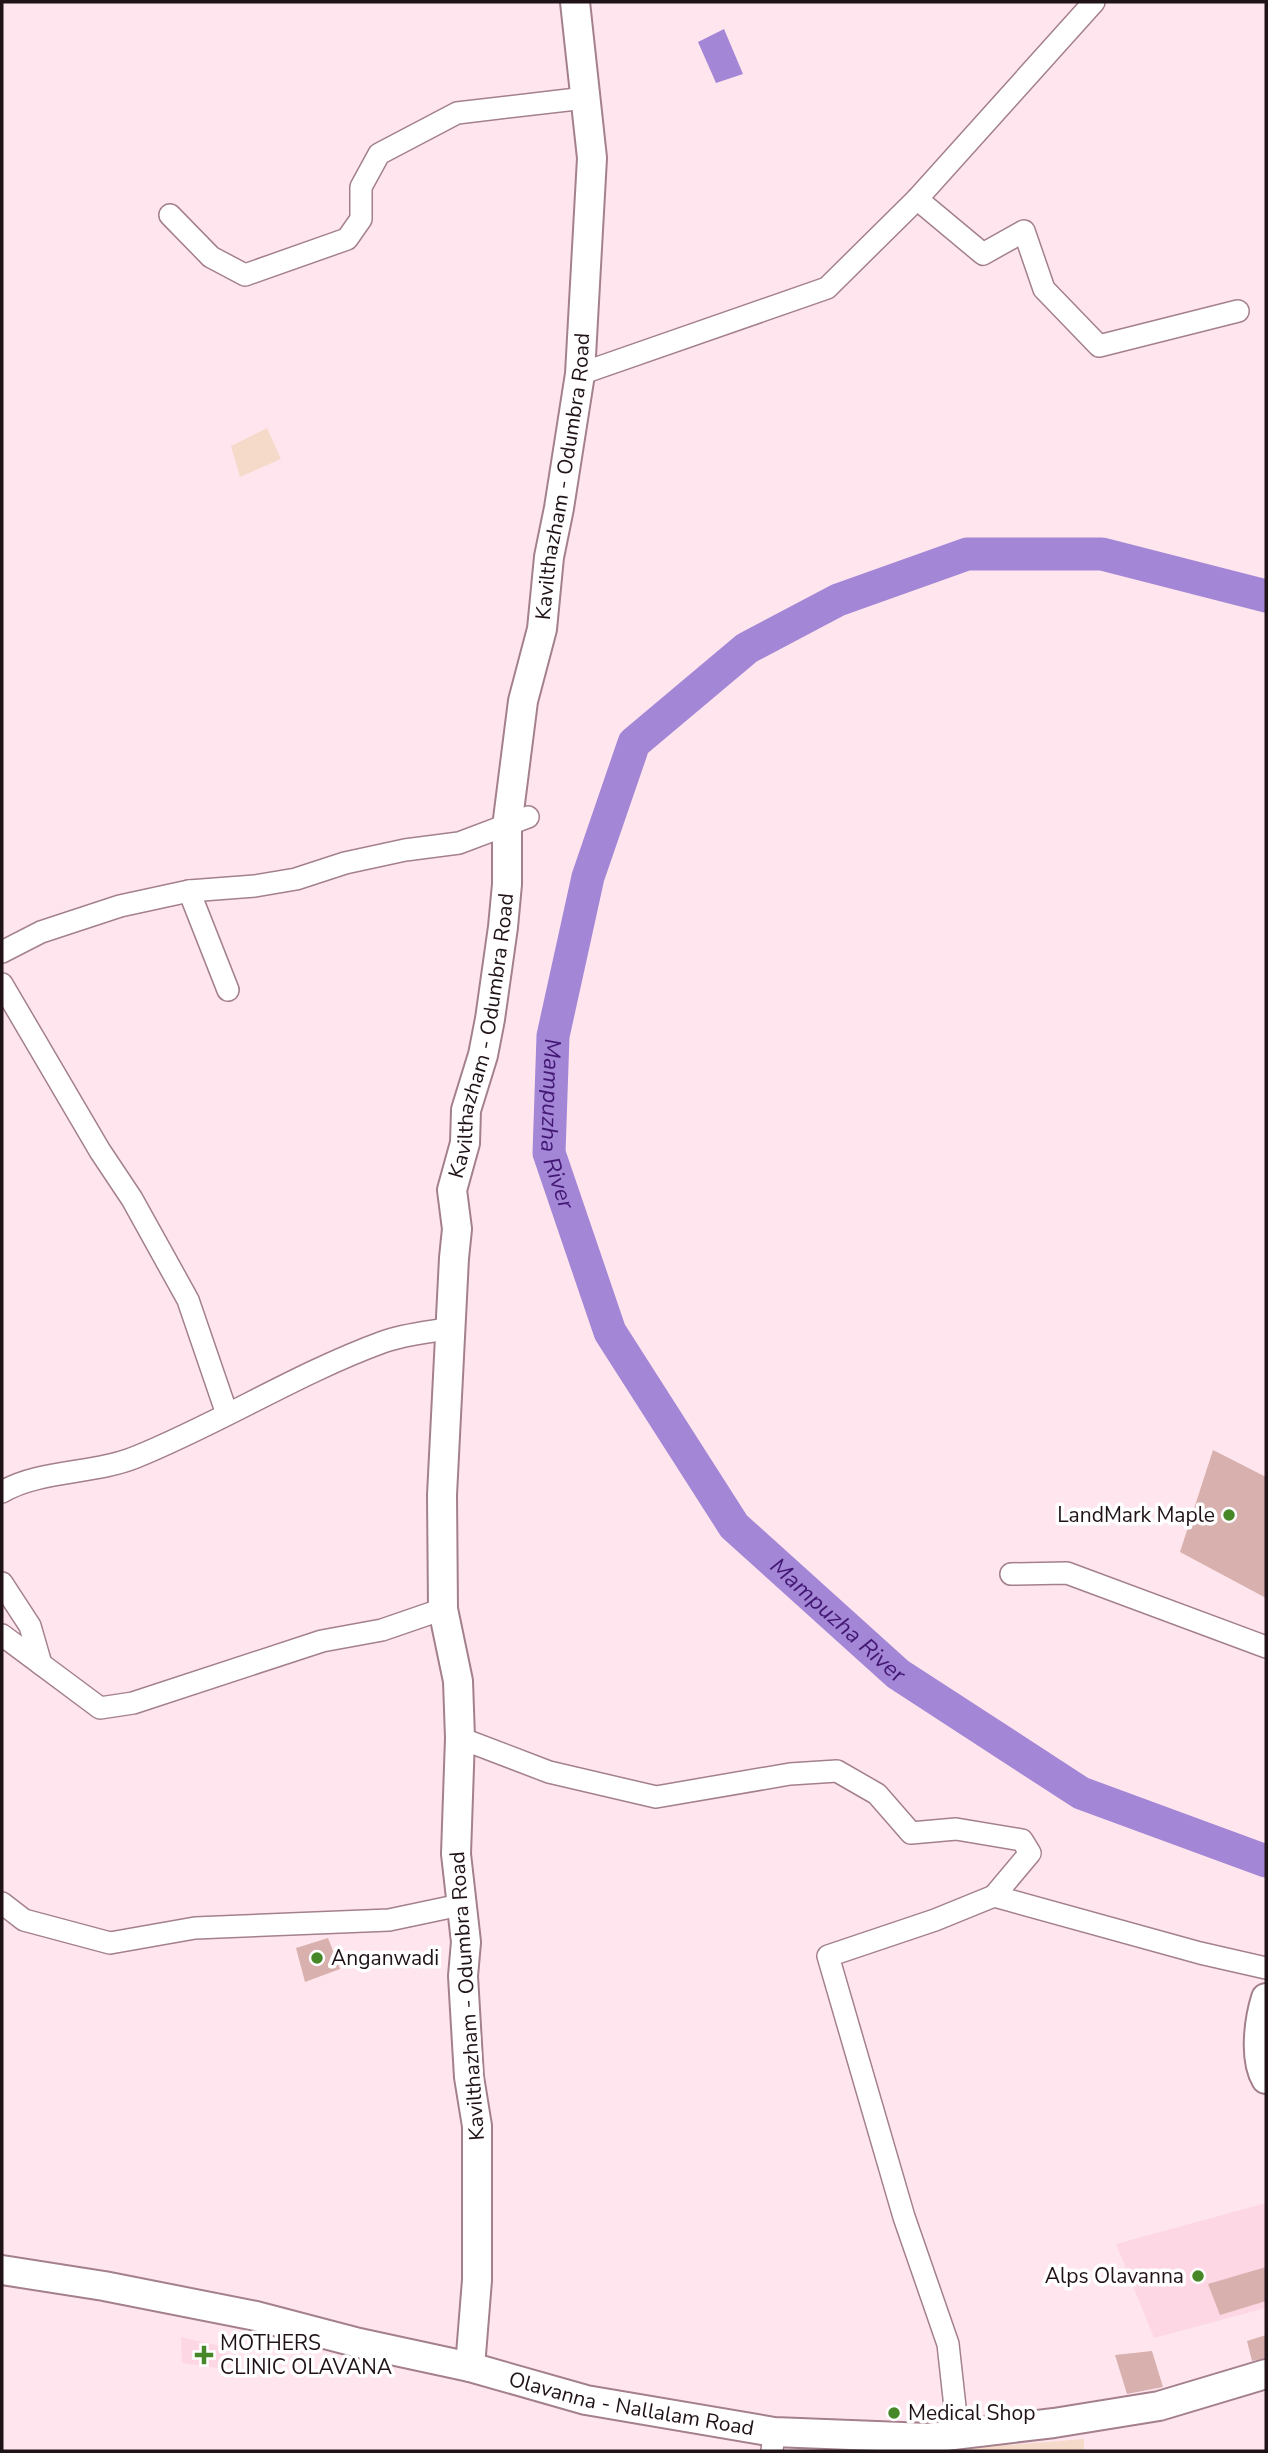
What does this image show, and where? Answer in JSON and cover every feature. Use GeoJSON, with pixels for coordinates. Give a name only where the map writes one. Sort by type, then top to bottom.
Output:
{"type":"FeatureCollection","features":[{"type":"Feature","properties":{"kind":"main road","name":"Kavilthazham - Odumbra Road"},"geometry":{"type":"LineString","coordinates":[[470,2367],[478,2280],[477,2126],[468,2077],[463,1976],[466,1942],[456,1854],[460,1738],[458,1681],[443,1609],[442,1495],[457,1229],[452,1190],[466,1143],[466,1110],[483,1055],[490,1019],[517,822],[523,701],[542,629],[549,557],[580,374],[592,158],[575,2]]}},
{"type":"Feature","properties":{"kind":"main road"},"geometry":{"type":"LineString","coordinates":[[1266,1998],[1259,2019],[1261,2070],[1266,2079]]}},
{"type":"Feature","properties":{"kind":"main road","name":"Olavanna - Nallalam Road"},"geometry":{"type":"LineString","coordinates":[[2,2270],[104,2286],[256,2316],[359,2343],[470,2367],[586,2400],[773,2442],[928,2438],[1054,2423],[1159,2406],[1266,2374]]}},
{"type":"Feature","properties":{"kind":"street"},"geometry":{"type":"LineString","coordinates":[[580,374],[827,288],[917,199],[1094,2]]}},
{"type":"Feature","properties":{"kind":"street"},"geometry":{"type":"LineString","coordinates":[[170,215],[211,257],[245,275],[347,239],[361,219],[361,187],[379,154],[457,113],[585,98]]}},
{"type":"Feature","properties":{"kind":"street"},"geometry":{"type":"LineString","coordinates":[[917,199],[983,254],[1024,231],[1044,289],[1099,346],[1238,311]]}},
{"type":"Feature","properties":{"kind":"street"},"geometry":{"type":"LineString","coordinates":[[2,951],[41,932],[99,913],[189,891],[255,886],[405,850],[459,843],[517,822]]}},
{"type":"Feature","properties":{"kind":"street"},"geometry":{"type":"LineString","coordinates":[[189,891],[228,990]]}},
{"type":"Feature","properties":{"kind":"street"},"geometry":{"type":"LineString","coordinates":[[2,984],[100,1151],[132,1199],[188,1300],[228,1414]]}},
{"type":"Feature","properties":{"kind":"street"},"geometry":{"type":"LineString","coordinates":[[2,1492],[17,1483],[71,1474],[134,1458],[386,1341],[452,1328]]}},
{"type":"Feature","properties":{"kind":"street"},"geometry":{"type":"LineString","coordinates":[[1011,1574],[1068,1573],[1266,1647]]}},
{"type":"Feature","properties":{"kind":"street"},"geometry":{"type":"LineString","coordinates":[[2,1583],[30,1626],[41,1664]]}},
{"type":"Feature","properties":{"kind":"street"},"geometry":{"type":"LineString","coordinates":[[2,1635],[100,1708],[133,1703],[322,1641],[382,1630],[443,1609]]}},
{"type":"Feature","properties":{"kind":"street"},"geometry":{"type":"LineString","coordinates":[[460,1738],[549,1772],[656,1797],[790,1774],[837,1771],[877,1794],[911,1833],[956,1829],[1022,1840],[1030,1853],[994,1896],[935,1920],[828,1956],[904,2217],[948,2344],[958,2434]]}},
{"type":"Feature","properties":{"kind":"street"},"geometry":{"type":"LineString","coordinates":[[994,1896],[1200,1953],[1266,1968]]}},
{"type":"Feature","properties":{"kind":"street"},"geometry":{"type":"LineString","coordinates":[[2,1903],[24,1920],[110,1943],[195,1928],[390,1920],[460,1905]]}},
{"type":"Feature","properties":{"kind":"shaded area"},"geometry":{"type":"Polygon","coordinates":[[[724,29],[743,74],[716,83],[698,42],[724,29]]]}},
{"type":"Feature","properties":{"kind":"shaded area"},"geometry":{"type":"Polygon","coordinates":[[[267,428],[281,459],[240,477],[231,446],[267,428]]]}},
{"type":"Feature","properties":{"kind":"shaded area","name":"Alps Olavanna"},"geometry":{"type":"Polygon","coordinates":[[[1266,2203],[1266,2308],[1154,2338],[1116,2244],[1266,2203]]]}},
{"type":"Feature","properties":{"kind":"shaded area","name":"MOTHERS CLINIC OLAVANA"},"geometry":{"type":"Polygon","coordinates":[[[181,2337],[229,2348],[223,2369],[182,2363],[181,2337]]]}},
{"type":"Feature","properties":{"kind":"shaded area"},"geometry":{"type":"Polygon","coordinates":[[[1084,2439],[1084,2451],[920,2451],[920,2444],[1011,2445],[1084,2439]]]}},
{"type":"Feature","properties":{"kind":"building","name":"LandMark Maple"},"geometry":{"type":"Polygon","coordinates":[[[1213,1450],[1266,1477],[1266,1598],[1180,1552],[1213,1450]]]}},
{"type":"Feature","properties":{"kind":"building","name":"Anganwadi"},"geometry":{"type":"Polygon","coordinates":[[[328,1938],[340,1969],[305,1982],[296,1948],[328,1938]]]}},
{"type":"Feature","properties":{"kind":"building"},"geometry":{"type":"Polygon","coordinates":[[[1266,2267],[1266,2301],[1220,2315],[1208,2284],[1266,2267]]]}},
{"type":"Feature","properties":{"kind":"building"},"geometry":{"type":"Polygon","coordinates":[[[1266,2335],[1266,2358],[1252,2361],[1247,2341],[1266,2335]]]}},
{"type":"Feature","properties":{"kind":"building"},"geometry":{"type":"Polygon","coordinates":[[[1152,2351],[1163,2387],[1127,2394],[1115,2355],[1152,2351]]]}},
{"type":"Feature","properties":{"kind":"waterway","name":"Mampuzha River"},"geometry":{"type":"LineString","coordinates":[[1266,596],[1102,554],[967,554],[838,600],[747,648],[634,743],[588,877],[553,1036],[549,1153],[610,1332],[734,1526],[898,1674],[1081,1793],[1266,1861]]}},
{"type":"Feature","properties":{"kind":"place","name":"LandMark Maple"},"geometry":{"type":"Point","coordinates":[1229,1515]}},
{"type":"Feature","properties":{"kind":"place","name":"Anganwadi"},"geometry":{"type":"Point","coordinates":[317,1958]}},
{"type":"Feature","properties":{"kind":"place","name":"Alps Olavanna"},"geometry":{"type":"Point","coordinates":[1198,2276]}},
{"type":"Feature","properties":{"kind":"place","name":"MOTHERS CLINIC OLAVANA"},"geometry":{"type":"Point","coordinates":[204,2355]}},
{"type":"Feature","properties":{"kind":"place","name":"Medical Shop"},"geometry":{"type":"Point","coordinates":[894,2413]}}]}
